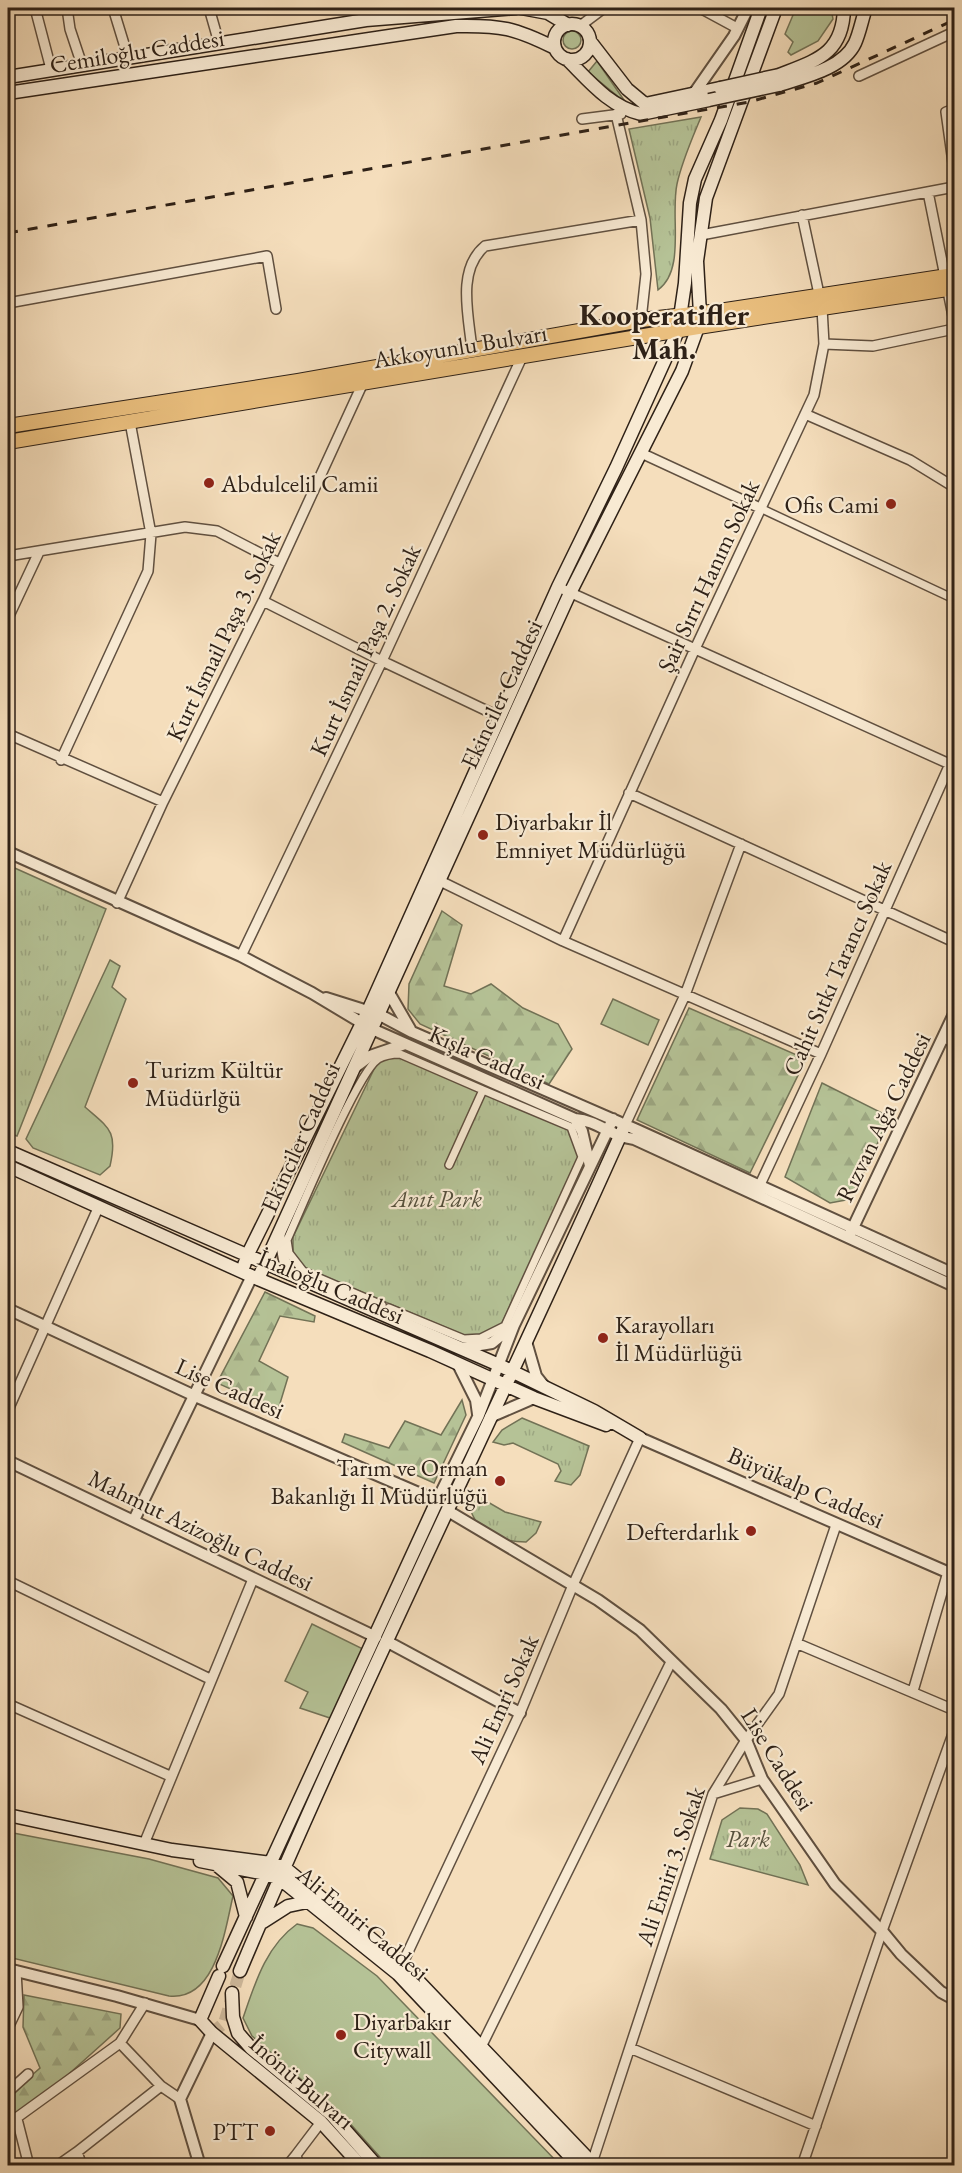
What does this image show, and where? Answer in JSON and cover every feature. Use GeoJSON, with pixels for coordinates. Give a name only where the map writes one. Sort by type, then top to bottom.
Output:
{"type":"FeatureCollection","features":[{"type":"Feature","properties":{"kind":"main road","name":"Cemiloğlu Caddesi"},"geometry":{"type":"LineString","coordinates":[[8,77],[405,12],[516,8]]}},
{"type":"Feature","properties":{"kind":"main road"},"geometry":{"type":"LineString","coordinates":[[522,8],[547,10],[587,32],[590,41],[627,89],[645,104],[695,92],[779,80],[829,51],[838,40],[845,8],[853,10],[864,8],[855,43],[848,54],[830,66],[709,100],[641,114],[620,108],[555,48],[555,36],[574,25]]}},
{"type":"Feature","properties":{"kind":"main road","name":"Ekinciler Caddesi"},"geometry":{"type":"LineString","coordinates":[[374,1013],[500,717],[678,331],[690,203],[695,179],[721,120],[761,8]]}},
{"type":"Feature","properties":{"kind":"main road","name":"Ekinciler Caddesi"},"geometry":{"type":"LineString","coordinates":[[251,1276],[248,1254],[366,1027],[388,991],[570,593],[682,371],[699,321],[697,261],[706,198],[776,8]]}},
{"type":"Feature","properties":{"kind":"main road"},"geometry":{"type":"LineString","coordinates":[[405,12],[412,33]]}},
{"type":"Feature","properties":{"kind":"main road","name":"Cemiloğlu Caddesi"},"geometry":{"type":"LineString","coordinates":[[8,93],[456,26],[492,25],[521,31],[555,48]]}},
{"type":"Feature","properties":{"kind":"main road"},"geometry":{"type":"LineString","coordinates":[[567,59],[583,56],[590,41]]}},
{"type":"Feature","properties":{"kind":"main road","name":"Akkoyunlu Bulvarı"},"geometry":{"type":"LineString","coordinates":[[8,442],[521,359],[678,331],[699,321],[950,282]]}},
{"type":"Feature","properties":{"kind":"main road","name":"Akkoyunlu Bulvarı"},"geometry":{"type":"LineString","coordinates":[[8,426],[298,381],[641,320],[681,316],[699,321]]}},
{"type":"Feature","properties":{"kind":"main road","name":"Ekinciler Caddesi"},"geometry":{"type":"LineString","coordinates":[[251,1276],[266,1263],[354,1068],[366,1027]]}},
{"type":"Feature","properties":{"kind":"main road"},"geometry":{"type":"LineString","coordinates":[[200,2020],[268,1868],[381,1639],[448,1511],[484,1416],[508,1384],[514,1372],[625,1125]]}},
{"type":"Feature","properties":{"kind":"main road","name":"İnaloğlu Caddesi"},"geometry":{"type":"LineString","coordinates":[[8,1151],[248,1254],[457,1349],[499,1365],[594,1411],[640,1438]]}},
{"type":"Feature","properties":{"kind":"main road","name":"İnaloğlu Caddesi"},"geometry":{"type":"LineString","coordinates":[[8,1166],[251,1276],[508,1384],[534,1398],[640,1438]]}},
{"type":"Feature","properties":{"kind":"main road"},"geometry":{"type":"LineString","coordinates":[[240,1971],[437,1501]]}},
{"type":"Feature","properties":{"kind":"main road"},"geometry":{"type":"LineString","coordinates":[[8,1815],[268,1868]]}},
{"type":"Feature","properties":{"kind":"main road"},"geometry":{"type":"LineString","coordinates":[[172,1850],[184,1858],[268,1868]]}},
{"type":"Feature","properties":{"kind":"main road"},"geometry":{"type":"LineString","coordinates":[[213,1863],[228,1872],[237,1882],[246,1917]]}},
{"type":"Feature","properties":{"kind":"main road","name":"Ali Emiri Caddesi"},"geometry":{"type":"LineString","coordinates":[[268,1868],[282,1874],[307,1902],[400,1969],[476,2059],[579,2166]]}},
{"type":"Feature","properties":{"kind":"main road"},"geometry":{"type":"LineString","coordinates":[[282,1874],[400,1969],[481,2046],[593,2164]]}},
{"type":"Feature","properties":{"kind":"main road"},"geometry":{"type":"LineString","coordinates":[[260,1924],[288,1905],[307,1902]]}},
{"type":"Feature","properties":{"kind":"main road"},"geometry":{"type":"LineString","coordinates":[[232,1993],[233,2017],[238,2032],[251,2048],[331,2114],[376,2166]]}},
{"type":"Feature","properties":{"kind":"main road","name":"İnönü Bulvarı"},"geometry":{"type":"LineString","coordinates":[[200,2020],[212,2033],[321,2122],[361,2166]]}},
{"type":"Feature","properties":{"kind":"street"},"geometry":{"type":"LineString","coordinates":[[34,8],[51,69]]}},
{"type":"Feature","properties":{"kind":"street"},"geometry":{"type":"LineString","coordinates":[[67,8],[82,65]]}},
{"type":"Feature","properties":{"kind":"street"},"geometry":{"type":"LineString","coordinates":[[113,8],[128,57]]}},
{"type":"Feature","properties":{"kind":"street"},"geometry":{"type":"LineString","coordinates":[[209,8],[219,43]]}},
{"type":"Feature","properties":{"kind":"street"},"geometry":{"type":"LineString","coordinates":[[574,25],[604,8]]}},
{"type":"Feature","properties":{"kind":"street"},"geometry":{"type":"LineString","coordinates":[[700,8],[737,28]]}},
{"type":"Feature","properties":{"kind":"street"},"geometry":{"type":"LineString","coordinates":[[695,92],[748,8]]}},
{"type":"Feature","properties":{"kind":"street"},"geometry":{"type":"LineString","coordinates":[[859,76],[954,32]]}},
{"type":"Feature","properties":{"kind":"street"},"geometry":{"type":"LineString","coordinates":[[582,119],[634,112],[645,104]]}},
{"type":"Feature","properties":{"kind":"street"},"geometry":{"type":"LineString","coordinates":[[954,109],[946,112],[954,170]]}},
{"type":"Feature","properties":{"kind":"street"},"geometry":{"type":"LineString","coordinates":[[616,114],[641,220],[646,274],[641,320]]}},
{"type":"Feature","properties":{"kind":"street"},"geometry":{"type":"LineString","coordinates":[[700,235],[954,188]]}},
{"type":"Feature","properties":{"kind":"street"},"geometry":{"type":"LineString","coordinates":[[928,192],[950,282],[954,321]]}},
{"type":"Feature","properties":{"kind":"street","name":"Şair Sırrı Hanım Sokak"},"geometry":{"type":"LineString","coordinates":[[563,941],[694,651],[814,395],[824,344],[820,302],[802,215]]}},
{"type":"Feature","properties":{"kind":"street"},"geometry":{"type":"LineString","coordinates":[[472,350],[466,288],[475,254],[485,246],[641,220]]}},
{"type":"Feature","properties":{"kind":"street"},"geometry":{"type":"LineString","coordinates":[[8,303],[267,256],[276,309]]}},
{"type":"Feature","properties":{"kind":"street"},"geometry":{"type":"LineString","coordinates":[[824,344],[873,346],[954,329]]}},
{"type":"Feature","properties":{"kind":"street","name":"Kurt İsmail Paşa 2. Sokak"},"geometry":{"type":"LineString","coordinates":[[241,956],[382,661],[521,359]]}},
{"type":"Feature","properties":{"kind":"street","name":"Kurt İsmail Paşa 3. Sokak"},"geometry":{"type":"LineString","coordinates":[[117,903],[163,802],[263,601],[362,385]]}},
{"type":"Feature","properties":{"kind":"street"},"geometry":{"type":"LineString","coordinates":[[805,414],[910,460],[954,487]]}},
{"type":"Feature","properties":{"kind":"street"},"geometry":{"type":"LineString","coordinates":[[62,760],[148,571],[151,534],[130,422]]}},
{"type":"Feature","properties":{"kind":"street"},"geometry":{"type":"LineString","coordinates":[[641,453],[954,599]]}},
{"type":"Feature","properties":{"kind":"street"},"geometry":{"type":"LineString","coordinates":[[8,556],[185,527],[217,531],[279,563]]}},
{"type":"Feature","properties":{"kind":"street"},"geometry":{"type":"LineString","coordinates":[[8,618],[39,552]]}},
{"type":"Feature","properties":{"kind":"street"},"geometry":{"type":"LineString","coordinates":[[558,587],[694,651],[952,766]]}},
{"type":"Feature","properties":{"kind":"street"},"geometry":{"type":"LineString","coordinates":[[263,601],[500,717]]}},
{"type":"Feature","properties":{"kind":"street"},"geometry":{"type":"LineString","coordinates":[[8,735],[163,802]]}},
{"type":"Feature","properties":{"kind":"street","name":"Cahit Sıtkı Tarancı Sokak"},"geometry":{"type":"LineString","coordinates":[[757,1191],[821,1054],[884,909],[952,766],[954,755]]}},
{"type":"Feature","properties":{"kind":"street"},"geometry":{"type":"LineString","coordinates":[[629,793],[954,942]]}},
{"type":"Feature","properties":{"kind":"street"},"geometry":{"type":"LineString","coordinates":[[625,1125],[685,995],[741,844]]}},
{"type":"Feature","properties":{"kind":"street","name":"Kışla Caddesi"},"geometry":{"type":"LineString","coordinates":[[8,852],[117,903],[241,956],[312,993],[366,1027],[575,1119],[593,1121],[607,1132],[619,1137],[634,1138],[757,1191],[851,1233],[954,1286]]}},
{"type":"Feature","properties":{"kind":"street"},"geometry":{"type":"LineString","coordinates":[[438,880],[563,941],[821,1054]]}},
{"type":"Feature","properties":{"kind":"street"},"geometry":{"type":"LineString","coordinates":[[388,991],[412,1032]]}},
{"type":"Feature","properties":{"kind":"street"},"geometry":{"type":"LineString","coordinates":[[312,993],[374,1013],[412,1032],[613,1119],[757,1191]]}},
{"type":"Feature","properties":{"kind":"street","name":"Rızvan Ağa Caddesi"},"geometry":{"type":"LineString","coordinates":[[851,1233],[950,1041],[954,1014]]}},
{"type":"Feature","properties":{"kind":"street"},"geometry":{"type":"LineString","coordinates":[[354,1068],[370,1056],[405,1044]]}},
{"type":"Feature","properties":{"kind":"street"},"geometry":{"type":"LineString","coordinates":[[400,1053],[483,1090],[571,1127],[582,1157],[506,1326],[498,1332],[481,1338],[464,1339],[303,1271],[289,1253],[287,1240],[346,1111],[366,1071],[377,1059],[389,1054],[400,1053]]}},
{"type":"Feature","properties":{"kind":"street"},"geometry":{"type":"LineString","coordinates":[[449,1165],[483,1090]]}},
{"type":"Feature","properties":{"kind":"street"},"geometry":{"type":"LineString","coordinates":[[575,1119],[582,1131],[590,1166]]}},
{"type":"Feature","properties":{"kind":"street"},"geometry":{"type":"LineString","coordinates":[[437,1501],[484,1416],[492,1379],[514,1324],[613,1119]]}},
{"type":"Feature","properties":{"kind":"street"},"geometry":{"type":"LineString","coordinates":[[8,1410],[99,1206]]}},
{"type":"Feature","properties":{"kind":"street"},"geometry":{"type":"LineString","coordinates":[[851,1233],[954,1274]]}},
{"type":"Feature","properties":{"kind":"street"},"geometry":{"type":"LineString","coordinates":[[279,1234],[285,1264],[293,1275]]}},
{"type":"Feature","properties":{"kind":"street","name":"Ekinciler Caddesi"},"geometry":{"type":"LineString","coordinates":[[134,1520],[251,1276]]}},
{"type":"Feature","properties":{"kind":"street","name":"Lise Caddesi"},"geometry":{"type":"LineString","coordinates":[[8,1309],[195,1396],[437,1501]]}},
{"type":"Feature","properties":{"kind":"street"},"geometry":{"type":"LineString","coordinates":[[457,1349],[492,1343],[514,1324]]}},
{"type":"Feature","properties":{"kind":"street"},"geometry":{"type":"LineString","coordinates":[[526,1345],[536,1376],[546,1389]]}},
{"type":"Feature","properties":{"kind":"street"},"geometry":{"type":"LineString","coordinates":[[458,1364],[484,1416]]}},
{"type":"Feature","properties":{"kind":"street"},"geometry":{"type":"LineString","coordinates":[[484,1416],[534,1398]]}},
{"type":"Feature","properties":{"kind":"street","name":"Büyükalp Caddesi"},"geometry":{"type":"LineString","coordinates":[[640,1438],[951,1574]]}},
{"type":"Feature","properties":{"kind":"street","name":"Ali Emri Sokak"},"geometry":{"type":"LineString","coordinates":[[400,1969],[520,1713],[573,1585],[640,1438]]}},
{"type":"Feature","properties":{"kind":"street","name":"Mahmut Azizoğlu Caddesi"},"geometry":{"type":"LineString","coordinates":[[8,1461],[381,1639],[520,1713]]}},
{"type":"Feature","properties":{"kind":"street","name":"Lise Caddesi"},"geometry":{"type":"LineString","coordinates":[[448,1511],[573,1585],[640,1630],[670,1662],[721,1709],[746,1740],[762,1779],[835,1884],[925,1977],[941,1992],[954,1999]]}},
{"type":"Feature","properties":{"kind":"street","name":"Ali Emiri 3. Sokak"},"geometry":{"type":"LineString","coordinates":[[593,2164],[713,1794],[746,1740],[779,1694],[836,1525]]}},
{"type":"Feature","properties":{"kind":"street"},"geometry":{"type":"LineString","coordinates":[[913,1691],[951,1574]]}},
{"type":"Feature","properties":{"kind":"street"},"geometry":{"type":"LineString","coordinates":[[144,1844],[170,1776],[253,1579]]}},
{"type":"Feature","properties":{"kind":"street"},"geometry":{"type":"LineString","coordinates":[[8,1581],[210,1679]]}},
{"type":"Feature","properties":{"kind":"street"},"geometry":{"type":"LineString","coordinates":[[796,1643],[954,1710]]}},
{"type":"Feature","properties":{"kind":"street"},"geometry":{"type":"LineString","coordinates":[[476,2059],[670,1662]]}},
{"type":"Feature","properties":{"kind":"street"},"geometry":{"type":"LineString","coordinates":[[8,1704],[170,1776]]}},
{"type":"Feature","properties":{"kind":"street"},"geometry":{"type":"LineString","coordinates":[[802,2166],[882,1931],[954,1731]]}},
{"type":"Feature","properties":{"kind":"street"},"geometry":{"type":"LineString","coordinates":[[713,1794],[762,1779]]}},
{"type":"Feature","properties":{"kind":"street"},"geometry":{"type":"LineString","coordinates":[[8,2028],[18,2007],[11,1970],[146,2003],[200,2020]]}},
{"type":"Feature","properties":{"kind":"street"},"geometry":{"type":"LineString","coordinates":[[8,2124],[120,2043],[146,2003]]}},
{"type":"Feature","properties":{"kind":"street"},"geometry":{"type":"LineString","coordinates":[[180,2099],[212,2033]]}},
{"type":"Feature","properties":{"kind":"street"},"geometry":{"type":"LineString","coordinates":[[120,2043],[161,2086],[180,2099],[200,2166]]}},
{"type":"Feature","properties":{"kind":"street"},"geometry":{"type":"LineString","coordinates":[[630,2048],[816,2126]]}},
{"type":"Feature","properties":{"kind":"street"},"geometry":{"type":"LineString","coordinates":[[8,2092],[28,2074]]}},
{"type":"Feature","properties":{"kind":"street"},"geometry":{"type":"LineString","coordinates":[[57,2166],[161,2086]]}},
{"type":"Feature","properties":{"kind":"street"},"geometry":{"type":"LineString","coordinates":[[17,2119],[29,2166]]}},
{"type":"Feature","properties":{"kind":"street"},"geometry":{"type":"LineString","coordinates":[[287,2166],[321,2122]]}},
{"type":"Feature","properties":{"kind":"street"},"geometry":{"type":"LineString","coordinates":[[77,2152],[82,2166]]}},
{"type":"Feature","properties":{"kind":"street"},"geometry":{"type":"LineString","coordinates":[[296,2155],[299,2166]]}},
{"type":"Feature","properties":{"kind":"green space"},"geometry":{"type":"Polygon","coordinates":[[[796,8],[831,8],[833,19],[818,41],[791,55],[788,52],[793,42],[785,34],[796,8]]]}},
{"type":"Feature","properties":{"kind":"green space"},"geometry":{"type":"Polygon","coordinates":[[[572,31],[578,34],[581,40],[578,46],[572,49],[566,46],[563,40],[566,34],[572,31]]]}},
{"type":"Feature","properties":{"kind":"green space"},"geometry":{"type":"Polygon","coordinates":[[[597,61],[626,103],[588,72],[597,61]]]}},
{"type":"Feature","properties":{"kind":"green space"},"geometry":{"type":"Polygon","coordinates":[[[701,117],[684,158],[677,184],[672,270],[667,281],[658,290],[650,218],[629,129],[701,117]]]}},
{"type":"Feature","properties":{"kind":"green space"},"geometry":{"type":"Polygon","coordinates":[[[8,865],[106,909],[17,1136],[8,1133],[8,865]]]}},
{"type":"Feature","properties":{"kind":"green space"},"geometry":{"type":"Polygon","coordinates":[[[442,911],[462,925],[444,986],[471,994],[491,984],[523,1008],[558,1024],[572,1049],[549,1084],[420,1024],[408,1009],[409,984],[442,911]]]}},
{"type":"Feature","properties":{"kind":"green space"},"geometry":{"type":"Polygon","coordinates":[[[110,960],[120,966],[112,987],[126,999],[85,1107],[106,1126],[112,1137],[110,1166],[100,1175],[33,1148],[26,1139],[110,960]]]}},
{"type":"Feature","properties":{"kind":"green space"},"geometry":{"type":"Polygon","coordinates":[[[613,999],[659,1020],[648,1045],[601,1024],[613,999]]]}},
{"type":"Feature","properties":{"kind":"green space"},"geometry":{"type":"Polygon","coordinates":[[[689,1008],[806,1059],[750,1173],[637,1120],[689,1008]]]}},
{"type":"Feature","properties":{"kind":"green space","name":"Anıt Park"},"geometry":{"type":"Polygon","coordinates":[[[390,1057],[403,1058],[571,1131],[579,1160],[501,1325],[485,1334],[466,1336],[305,1268],[293,1256],[293,1237],[377,1063],[390,1057]]]}},
{"type":"Feature","properties":{"kind":"green space"},"geometry":{"type":"Polygon","coordinates":[[[822,1083],[890,1117],[851,1199],[830,1203],[785,1177],[822,1083]]]}},
{"type":"Feature","properties":{"kind":"green space"},"geometry":{"type":"Polygon","coordinates":[[[265,1292],[315,1316],[314,1322],[280,1316],[259,1361],[288,1377],[278,1410],[217,1383],[265,1292]]]}},
{"type":"Feature","properties":{"kind":"green space"},"geometry":{"type":"Polygon","coordinates":[[[462,1400],[466,1415],[434,1483],[342,1442],[345,1434],[389,1448],[405,1421],[441,1435],[462,1400]]]}},
{"type":"Feature","properties":{"kind":"green space"},"geometry":{"type":"Polygon","coordinates":[[[522,1418],[589,1446],[580,1475],[571,1485],[555,1481],[561,1471],[558,1464],[513,1443],[504,1445],[493,1442],[502,1430],[522,1418]]]}},
{"type":"Feature","properties":{"kind":"green space"},"geometry":{"type":"Polygon","coordinates":[[[482,1489],[486,1501],[505,1512],[541,1522],[536,1533],[526,1542],[505,1540],[487,1532],[475,1519],[469,1500],[482,1489]]]}},
{"type":"Feature","properties":{"kind":"green space"},"geometry":{"type":"Polygon","coordinates":[[[312,1624],[365,1650],[330,1718],[300,1708],[308,1692],[285,1681],[312,1624]]]}},
{"type":"Feature","properties":{"kind":"green space","name":"Park"},"geometry":{"type":"Polygon","coordinates":[[[740,1808],[758,1809],[767,1814],[800,1865],[808,1885],[710,1859],[722,1820],[740,1808]]]}},
{"type":"Feature","properties":{"kind":"green space"},"geometry":{"type":"Polygon","coordinates":[[[8,1832],[149,1859],[218,1878],[233,1896],[222,1944],[208,1976],[198,1987],[185,1995],[169,1996],[8,1957],[8,1832]]]}},
{"type":"Feature","properties":{"kind":"green space"},"geometry":{"type":"Polygon","coordinates":[[[297,1924],[313,1928],[377,1976],[560,2165],[387,2165],[346,2119],[252,2036],[243,2018],[269,1954],[286,1933],[297,1924]]]}},
{"type":"Feature","properties":{"kind":"green space"},"geometry":{"type":"Polygon","coordinates":[[[24,1995],[121,2014],[120,2028],[61,2081],[8,2119],[8,2096],[40,2068],[23,2027],[24,1995]]]}},
{"type":"Feature","properties":{"kind":"tunnel"},"geometry":{"type":"LineString","coordinates":[[212,2033],[224,2023],[240,1971]]}},
{"type":"Feature","properties":{"kind":"railway"},"geometry":{"type":"LineString","coordinates":[[8,233],[749,102],[817,83],[954,20]]}},
{"type":"Feature","properties":{"kind":"place","name":"Abdulcelil Camii"},"geometry":{"type":"Point","coordinates":[209,483]}},
{"type":"Feature","properties":{"kind":"place","name":"Ofis Cami"},"geometry":{"type":"Point","coordinates":[891,504]}},
{"type":"Feature","properties":{"kind":"place","name":"Diyarbakır İl Emniyet Müdürlüğü"},"geometry":{"type":"Point","coordinates":[483,835]}},
{"type":"Feature","properties":{"kind":"place","name":"Turizm Kültür Müdürlğü"},"geometry":{"type":"Point","coordinates":[133,1083]}},
{"type":"Feature","properties":{"kind":"place","name":"Karayolları İl Müdürlüğü"},"geometry":{"type":"Point","coordinates":[603,1338]}},
{"type":"Feature","properties":{"kind":"place","name":"Tarım ve Orman Bakanlığı İl Müdürlüğü"},"geometry":{"type":"Point","coordinates":[500,1481]}},
{"type":"Feature","properties":{"kind":"place","name":"Defterdarlık"},"geometry":{"type":"Point","coordinates":[751,1531]}},
{"type":"Feature","properties":{"kind":"place","name":"Diyarbakır Citywall"},"geometry":{"type":"Point","coordinates":[341,2035]}},
{"type":"Feature","properties":{"kind":"place","name":"PTT"},"geometry":{"type":"Point","coordinates":[270,2131]}},
{"type":"Feature","properties":{"kind":"district","name":"Kooperatifler Mah."},"geometry":{"type":"Point","coordinates":[664,331]}}]}
